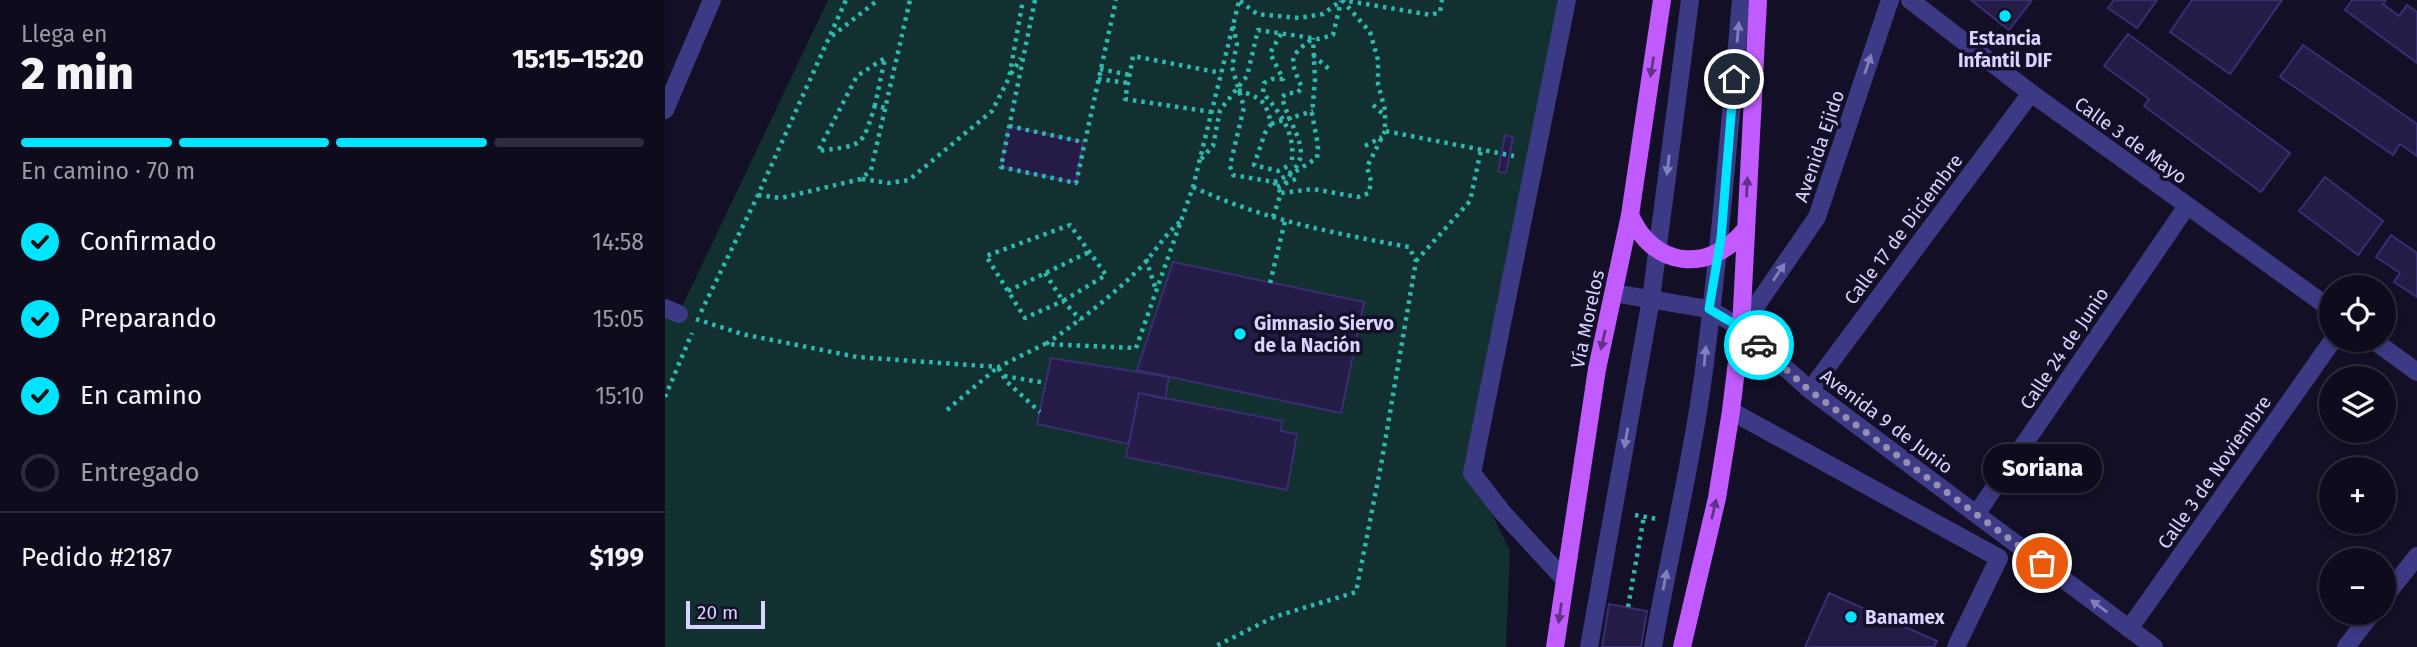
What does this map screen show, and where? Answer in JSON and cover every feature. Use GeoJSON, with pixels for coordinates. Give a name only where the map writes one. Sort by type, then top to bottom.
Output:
{"type":"FeatureCollection","features":[{"type":"Feature","properties":{"kind":"main road","name":"Vía Morelos"},"geometry":{"type":"LineString","coordinates":[[1555,647],[1597,369],[1630,215],[1663,0]]}},
{"type":"Feature","properties":{"kind":"main road"},"geometry":{"type":"LineString","coordinates":[[1682,647],[1717,498],[1741,328],[1758,0]]}},
{"type":"Feature","properties":{"kind":"main road"},"geometry":{"type":"LineString","coordinates":[[1630,215],[1644,239],[1658,250],[1679,259],[1694,260],[1718,253],[1735,242],[1745,230]]}},
{"type":"Feature","properties":{"kind":"street"},"geometry":{"type":"LineString","coordinates":[[665,110],[712,0]]}},
{"type":"Feature","properties":{"kind":"street"},"geometry":{"type":"LineString","coordinates":[[1565,580],[1503,513],[1472,473],[1567,0]]}},
{"type":"Feature","properties":{"kind":"street"},"geometry":{"type":"LineString","coordinates":[[1589,647],[1651,299],[1689,0]]}},
{"type":"Feature","properties":{"kind":"street"},"geometry":{"type":"LineString","coordinates":[[1653,647],[1704,371],[1709,309],[1718,253],[1741,0]]}},
{"type":"Feature","properties":{"kind":"street","name":"Avenida Ejido"},"geometry":{"type":"LineString","coordinates":[[1741,328],[1817,217],[1890,0]]}},
{"type":"Feature","properties":{"kind":"street","name":"Calle 3 de Mayo"},"geometry":{"type":"LineString","coordinates":[[1910,0],[2031,93],[2319,300]]}},
{"type":"Feature","properties":{"kind":"street","name":"Calle 17 de Diciembre"},"geometry":{"type":"LineString","coordinates":[[1809,390],[2031,93]]}},
{"type":"Feature","properties":{"kind":"street","name":"Calle 24 de Junio"},"geometry":{"type":"LineString","coordinates":[[1977,513],[2186,206]]}},
{"type":"Feature","properties":{"kind":"street","name":"Avenida 9 de Junio"},"geometry":{"type":"LineString","coordinates":[[1614,293],[1709,309],[1741,328],[1809,390],[2154,647]]}},
{"type":"Feature","properties":{"kind":"street","name":"Calle 3 de Noviembre"},"geometry":{"type":"LineString","coordinates":[[2129,629],[2325,352]]}},
{"type":"Feature","properties":{"kind":"street"},"geometry":{"type":"LineString","coordinates":[[2390,352],[2417,372]]}},
{"type":"Feature","properties":{"kind":"street"},"geometry":{"type":"LineString","coordinates":[[1731,411],[1999,558],[1956,647]]}},
{"type":"Feature","properties":{"kind":"street"},"geometry":{"type":"LineString","coordinates":[[2396,583],[2417,556]]}},
{"type":"Feature","properties":{"kind":"street"},"geometry":{"type":"LineString","coordinates":[[2346,647],[2363,625]]}},
{"type":"Feature","properties":{"kind":"path"},"geometry":{"type":"LineString","coordinates":[[665,397],[697,320],[758,195],[846,0]]}},
{"type":"Feature","properties":{"kind":"path"},"geometry":{"type":"LineString","coordinates":[[830,38],[878,0]]}},
{"type":"Feature","properties":{"kind":"path"},"geometry":{"type":"LineString","coordinates":[[861,179],[871,170],[910,0]]}},
{"type":"Feature","properties":{"kind":"path"},"geometry":{"type":"LineString","coordinates":[[1009,78],[1023,0]]}},
{"type":"Feature","properties":{"kind":"path"},"geometry":{"type":"LineString","coordinates":[[1035,0],[1002,167],[1076,183],[1116,0]]}},
{"type":"Feature","properties":{"kind":"path"},"geometry":{"type":"LineString","coordinates":[[1045,344],[1136,348],[1193,187],[1239,0],[1257,15],[1299,18],[1323,14],[1342,0],[1431,15],[1440,12],[1442,0]]}},
{"type":"Feature","properties":{"kind":"path"},"geometry":{"type":"LineString","coordinates":[[1199,161],[1213,146],[1220,110],[1247,76],[1258,30],[1313,38],[1333,35],[1342,0]]}},
{"type":"Feature","properties":{"kind":"path"},"geometry":{"type":"LineString","coordinates":[[1281,193],[1313,189],[1358,197],[1369,193],[1371,181],[1367,167],[1384,134],[1385,117],[1378,84],[1378,60],[1370,32],[1342,0]]}},
{"type":"Feature","properties":{"kind":"path"},"geometry":{"type":"LineString","coordinates":[[1233,25],[1237,44],[1231,67],[1244,107],[1230,166],[1233,175],[1275,184],[1285,184],[1297,179]]}},
{"type":"Feature","properties":{"kind":"path"},"geometry":{"type":"LineString","coordinates":[[1281,34],[1270,53],[1283,79],[1272,79],[1264,83],[1263,93],[1285,122],[1293,140],[1291,165]]}},
{"type":"Feature","properties":{"kind":"path"},"geometry":{"type":"LineString","coordinates":[[1275,184],[1317,158],[1313,111],[1313,38]]}},
{"type":"Feature","properties":{"kind":"path"},"geometry":{"type":"LineString","coordinates":[[1285,184],[1299,158],[1299,141],[1282,97],[1287,93],[1297,93],[1302,88],[1292,60],[1295,51],[1313,38]]}},
{"type":"Feature","properties":{"kind":"path"},"geometry":{"type":"LineString","coordinates":[[758,195],[781,198],[861,179],[888,183],[909,180],[992,111],[1024,53]]}},
{"type":"Feature","properties":{"kind":"path"},"geometry":{"type":"LineString","coordinates":[[1212,112],[1125,99],[1133,55],[1221,73]]}},
{"type":"Feature","properties":{"kind":"path"},"geometry":{"type":"LineString","coordinates":[[1313,55],[1330,70]]}},
{"type":"Feature","properties":{"kind":"path"},"geometry":{"type":"LineString","coordinates":[[885,58],[875,105],[865,138],[854,146],[818,151],[857,76],[885,58]]}},
{"type":"Feature","properties":{"kind":"path"},"geometry":{"type":"LineString","coordinates":[[1100,69],[1130,75]]}},
{"type":"Feature","properties":{"kind":"path"},"geometry":{"type":"LineString","coordinates":[[1097,79],[1128,83]]}},
{"type":"Feature","properties":{"kind":"path"},"geometry":{"type":"LineString","coordinates":[[1237,90],[1260,99],[1266,105],[1271,124]]}},
{"type":"Feature","properties":{"kind":"path"},"geometry":{"type":"LineString","coordinates":[[875,105],[885,108]]}},
{"type":"Feature","properties":{"kind":"path"},"geometry":{"type":"LineString","coordinates":[[1373,105],[1385,117]]}},
{"type":"Feature","properties":{"kind":"path"},"geometry":{"type":"LineString","coordinates":[[1299,158],[1278,171],[1254,165],[1271,124],[1285,122],[1313,111]]}},
{"type":"Feature","properties":{"kind":"path"},"geometry":{"type":"LineString","coordinates":[[1009,126],[1083,142]]}},
{"type":"Feature","properties":{"kind":"path"},"geometry":{"type":"LineString","coordinates":[[1365,146],[1384,134],[1534,160]]}},
{"type":"Feature","properties":{"kind":"path"},"geometry":{"type":"LineString","coordinates":[[1215,647],[1274,617],[1356,592],[1416,261],[1470,201],[1481,150]]}},
{"type":"Feature","properties":{"kind":"path"},"geometry":{"type":"LineString","coordinates":[[1275,184],[1281,193]]}},
{"type":"Feature","properties":{"kind":"path"},"geometry":{"type":"LineString","coordinates":[[1193,187],[1231,205],[1312,229],[1409,247],[1416,261]]}},
{"type":"Feature","properties":{"kind":"path"},"geometry":{"type":"LineString","coordinates":[[1273,218],[1281,193]]}},
{"type":"Feature","properties":{"kind":"path"},"geometry":{"type":"LineString","coordinates":[[947,410],[998,367],[1045,344],[1095,310],[1146,259],[1163,235],[1181,220]]}},
{"type":"Feature","properties":{"kind":"path"},"geometry":{"type":"LineString","coordinates":[[1271,282],[1285,221]]}},
{"type":"Feature","properties":{"kind":"path"},"geometry":{"type":"LineString","coordinates":[[1070,225],[1106,275],[1063,301],[1025,318],[1008,291],[986,256],[1070,225]]}},
{"type":"Feature","properties":{"kind":"path"},"geometry":{"type":"LineString","coordinates":[[1008,291],[1089,251]]}},
{"type":"Feature","properties":{"kind":"path"},"geometry":{"type":"LineString","coordinates":[[1146,259],[1156,291]]}},
{"type":"Feature","properties":{"kind":"path"},"geometry":{"type":"LineString","coordinates":[[1045,273],[1063,301],[1080,320]]}},
{"type":"Feature","properties":{"kind":"path"},"geometry":{"type":"LineString","coordinates":[[672,311],[743,334],[857,357],[998,367]]}},
{"type":"Feature","properties":{"kind":"path"},"geometry":{"type":"LineString","coordinates":[[998,367],[1040,412]]}},
{"type":"Feature","properties":{"kind":"path"},"geometry":{"type":"LineString","coordinates":[[1004,376],[1046,383]]}},
{"type":"Feature","properties":{"kind":"path"},"geometry":{"type":"LineString","coordinates":[[1613,510],[1676,523]]}},
{"type":"Feature","properties":{"kind":"path"},"geometry":{"type":"LineString","coordinates":[[1627,607],[1644,516]]}},
{"type":"Feature","properties":{"kind":"green space"},"geometry":{"type":"Polygon","coordinates":[[[828,0],[1567,0],[1472,473],[1510,551],[1506,647],[665,647],[665,307],[679,313],[828,0]]]}},
{"type":"Feature","properties":{"kind":"building","name":"Estancia Infantil DIF"},"geometry":{"type":"Polygon","coordinates":[[[1971,0],[2032,0],[2009,30],[1971,0]]]}},
{"type":"Feature","properties":{"kind":"building"},"geometry":{"type":"Polygon","coordinates":[[[2114,0],[2157,0],[2137,28],[2108,8],[2114,0]]]}},
{"type":"Feature","properties":{"kind":"building"},"geometry":{"type":"Polygon","coordinates":[[[2192,0],[2282,0],[2230,74],[2170,32],[2192,0]]]}},
{"type":"Feature","properties":{"kind":"building"},"geometry":{"type":"Polygon","coordinates":[[[2352,0],[2386,0],[2383,4],[2399,16],[2407,5],[2417,12],[2417,63],[2345,10],[2352,0]]]}},
{"type":"Feature","properties":{"kind":"building"},"geometry":{"type":"Polygon","coordinates":[[[2128,34],[2290,153],[2261,192],[2144,106],[2149,99],[2104,66],[2128,34]]]}},
{"type":"Feature","properties":{"kind":"building"},"geometry":{"type":"Polygon","coordinates":[[[2303,45],[2417,124],[2417,156],[2400,144],[2393,155],[2280,77],[2303,45]]]}},
{"type":"Feature","properties":{"kind":"building"},"geometry":{"type":"Polygon","coordinates":[[[1009,126],[1083,142],[1076,183],[1001,167],[1009,126]]]}},
{"type":"Feature","properties":{"kind":"building"},"geometry":{"type":"Polygon","coordinates":[[[1505,135],[1513,137],[1506,173],[1498,172],[1505,135]]]}},
{"type":"Feature","properties":{"kind":"building"},"geometry":{"type":"Polygon","coordinates":[[[2325,177],[2383,221],[2358,255],[2299,211],[2325,177]]]}},
{"type":"Feature","properties":{"kind":"building"},"geometry":{"type":"Polygon","coordinates":[[[2391,235],[2417,253],[2417,297],[2396,283],[2400,273],[2376,257],[2391,235]]]}},
{"type":"Feature","properties":{"kind":"building"},"geometry":{"type":"Polygon","coordinates":[[[1173,262],[1364,302],[1341,413],[1137,370],[1173,262]]]}},
{"type":"Feature","properties":{"kind":"building"},"geometry":{"type":"Polygon","coordinates":[[[1051,358],[1169,377],[1165,399],[1139,393],[1129,444],[1037,424],[1051,358]]]}},
{"type":"Feature","properties":{"kind":"building"},"geometry":{"type":"Polygon","coordinates":[[[1139,393],[1282,421],[1281,431],[1297,434],[1287,490],[1126,457],[1139,393]]]}},
{"type":"Feature","properties":{"kind":"building","name":"Banamex"},"geometry":{"type":"Polygon","coordinates":[[[1829,593],[1937,641],[1934,647],[1805,647],[1829,593]]]}},
{"type":"Feature","properties":{"kind":"building"},"geometry":{"type":"Polygon","coordinates":[[[1609,604],[1647,611],[1641,647],[1602,647],[1609,604]]]}},
{"type":"Feature","properties":{"kind":"way so far"},"geometry":{"type":"LineString","coordinates":[[1759,345],[1809,390],[2042,563]]}},
{"type":"Feature","properties":{"kind":"place","name":"Estancia Infantil DIF"},"geometry":{"type":"Point","coordinates":[2005,16]}},
{"type":"Feature","properties":{"kind":"place","name":"Gimnasio Siervo de la Nación"},"geometry":{"type":"Point","coordinates":[1240,334]}},
{"type":"Feature","properties":{"kind":"place","name":"Soriana"},"geometry":{"type":"Point","coordinates":[2042,563]}},
{"type":"Feature","properties":{"kind":"place","name":"Banamex"},"geometry":{"type":"Point","coordinates":[1851,617]}},
{"type":"Feature","properties":{"kind":"route"},"geometry":{"type":"LineString","coordinates":[[1734,79],[1721,238],[1709,309],[1741,328],[1759,345]]}}]}
